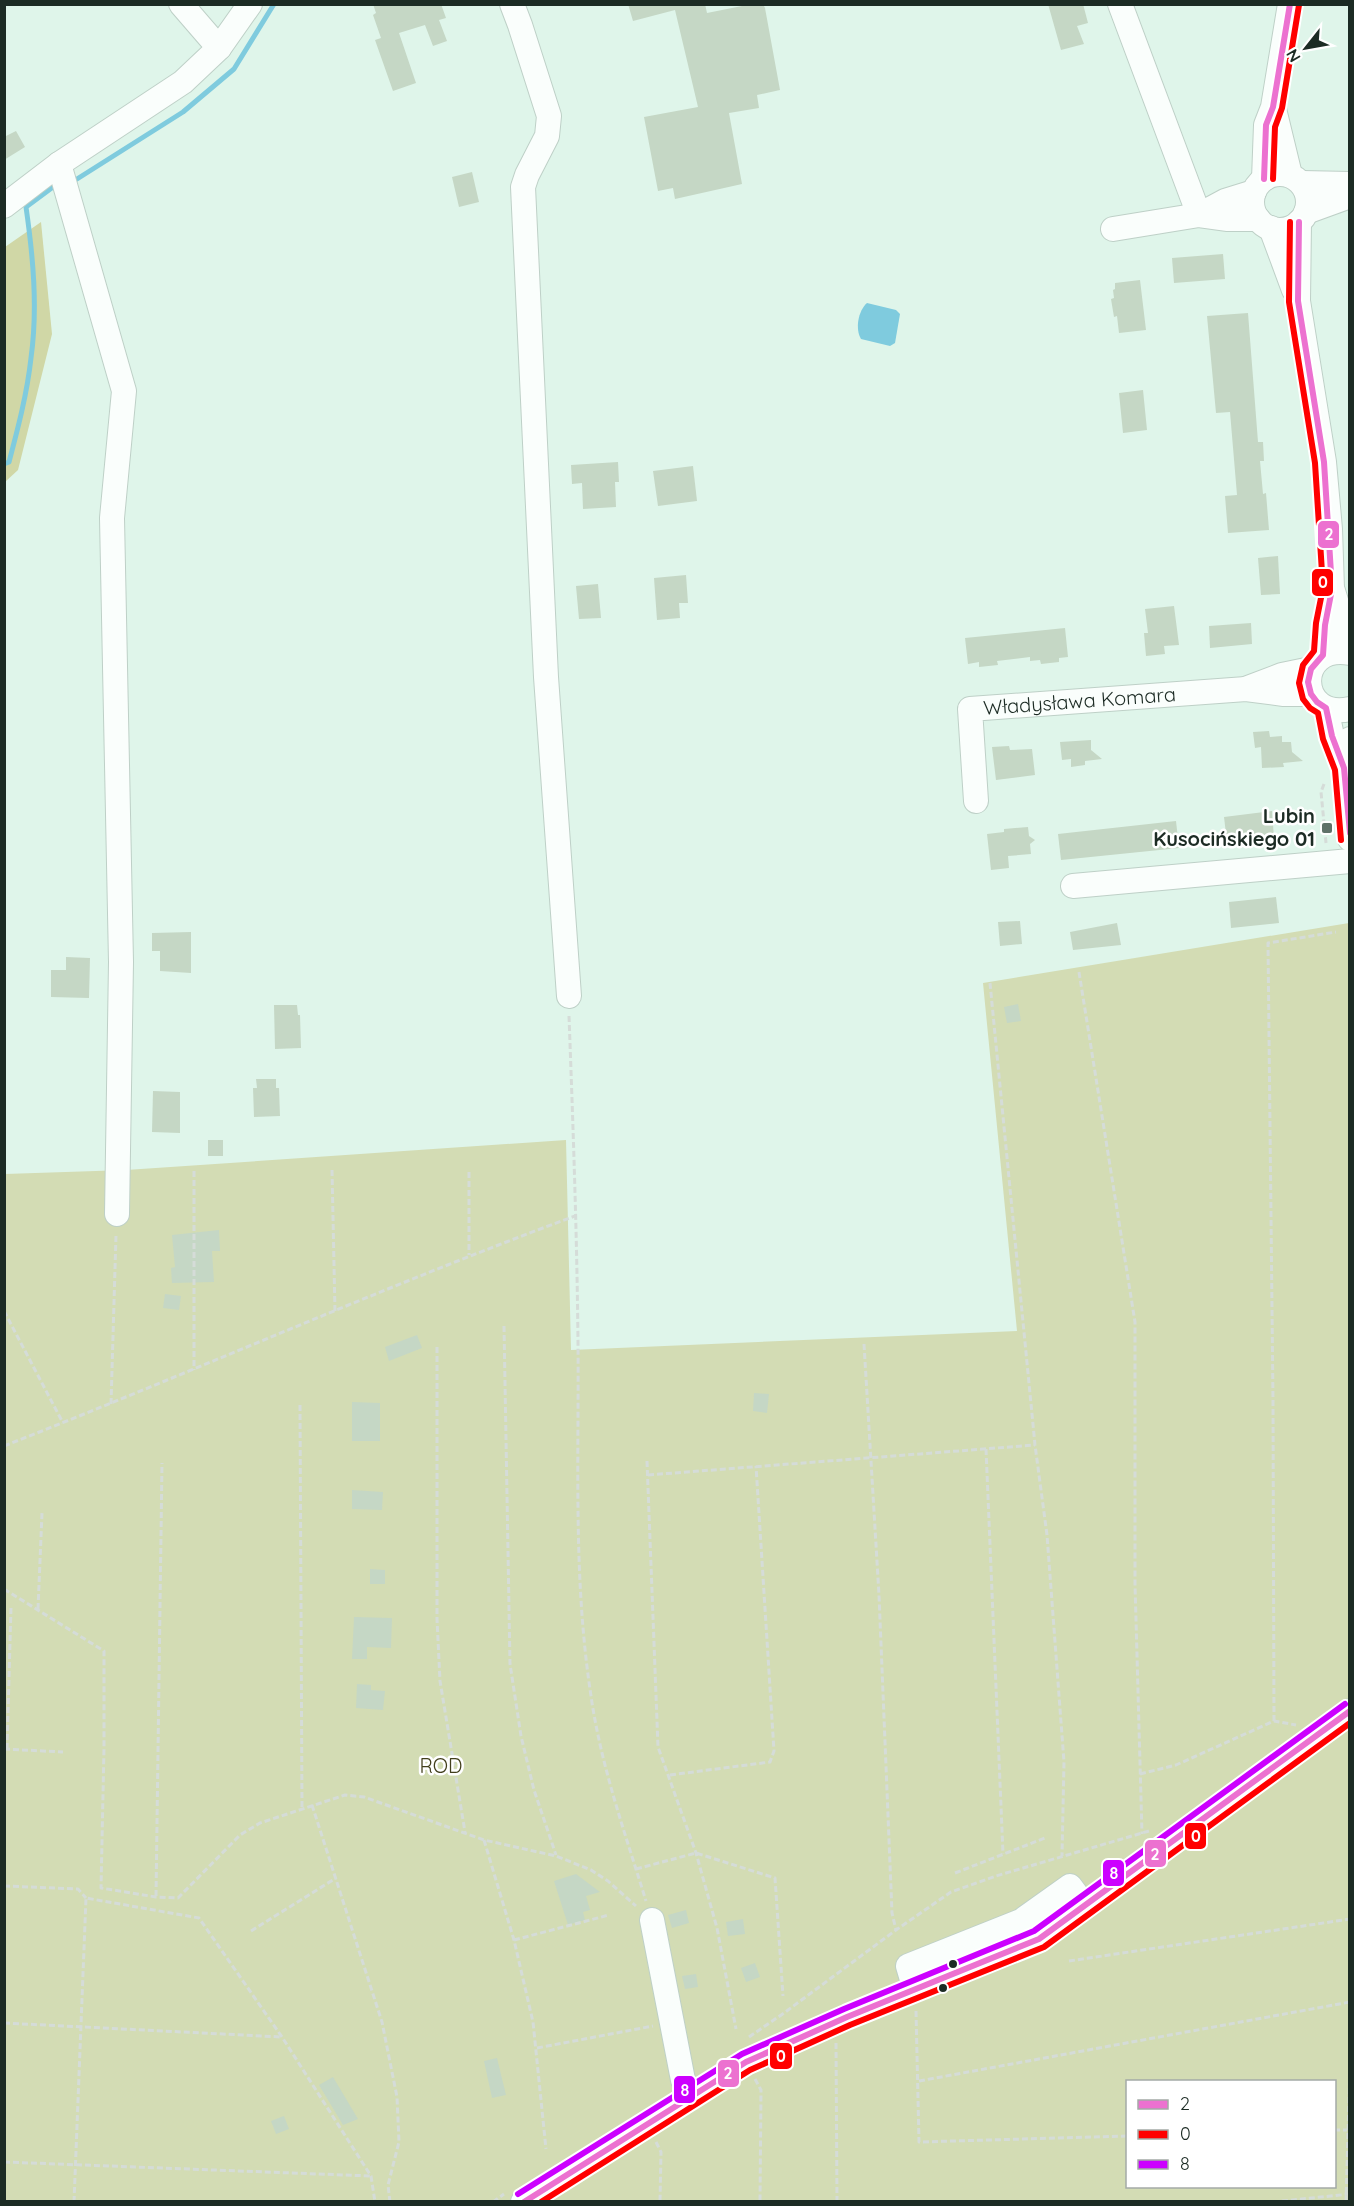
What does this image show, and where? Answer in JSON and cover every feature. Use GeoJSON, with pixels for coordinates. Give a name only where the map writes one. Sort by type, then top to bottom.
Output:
{"type":"FeatureCollection","features":[{"type":"Feature","properties":{"kind":"street"},"geometry":{"type":"LineString","coordinates":[[181,4],[219,48]]}},
{"type":"Feature","properties":{"kind":"street"},"geometry":{"type":"LineString","coordinates":[[4,206],[59,164],[183,82],[219,48],[250,4]]}},
{"type":"Feature","properties":{"kind":"street"},"geometry":{"type":"LineString","coordinates":[[512,4],[549,116],[547,136],[523,187],[546,676],[569,996]]}},
{"type":"Feature","properties":{"kind":"street"},"geometry":{"type":"LineString","coordinates":[[1120,4],[1199,215]]}},
{"type":"Feature","properties":{"kind":"street"},"geometry":{"type":"LineString","coordinates":[[1290,4],[1273,107],[1266,125],[1259,185],[1252,201],[1254,210],[1265,224],[1298,301]]}},
{"type":"Feature","properties":{"kind":"street"},"geometry":{"type":"LineString","coordinates":[[1273,107],[1296,179],[1307,192],[1308,202],[1303,217],[1298,301],[1324,462],[1330,529],[1332,589],[1317,662],[1308,682],[1319,701],[1332,736],[1336,772],[1350,839]]}},
{"type":"Feature","properties":{"kind":"street"},"geometry":{"type":"LineString","coordinates":[[59,164],[124,391],[112,518],[122,962],[117,1214]]}},
{"type":"Feature","properties":{"kind":"street"},"geometry":{"type":"LineString","coordinates":[[1199,215],[1281,174],[1296,179],[1350,184]]}},
{"type":"Feature","properties":{"kind":"street"},"geometry":{"type":"LineString","coordinates":[[1113,229],[1199,215],[1265,224],[1281,230],[1291,228],[1303,217],[1350,196]]}},
{"type":"Feature","properties":{"kind":"street"},"geometry":{"type":"LineString","coordinates":[[1332,589],[1350,646]]}},
{"type":"Feature","properties":{"kind":"street"},"geometry":{"type":"LineString","coordinates":[[1246,689],[1317,662],[1337,651],[1350,653]]}},
{"type":"Feature","properties":{"kind":"street"},"geometry":{"type":"LineString","coordinates":[[1246,689],[1319,701],[1339,711],[1350,708]]}},
{"type":"Feature","properties":{"kind":"street","name":"Władysława Komara"},"geometry":{"type":"LineString","coordinates":[[976,801],[970,709],[1246,689]]}},
{"type":"Feature","properties":{"kind":"street"},"geometry":{"type":"LineString","coordinates":[[1336,772],[1350,739]]}},
{"type":"Feature","properties":{"kind":"street"},"geometry":{"type":"LineString","coordinates":[[1073,886],[1339,861]]}},
{"type":"Feature","properties":{"kind":"street"},"geometry":{"type":"LineString","coordinates":[[523,2202],[746,2062],[826,2026],[1039,1939],[1350,1711]]}},
{"type":"Feature","properties":{"kind":"street"},"geometry":{"type":"LineString","coordinates":[[651,1920],[683,2080],[692,2096]]}},
{"type":"Feature","properties":{"kind":"path"},"geometry":{"type":"LineString","coordinates":[[1336,772],[1322,792],[1339,861]]}},
{"type":"Feature","properties":{"kind":"path"},"geometry":{"type":"LineString","coordinates":[[1274,1721],[1268,943],[1336,932]]}},
{"type":"Feature","properties":{"kind":"path"},"geometry":{"type":"LineString","coordinates":[[1079,972],[1135,1322],[1135,1584],[1142,1834]]}},
{"type":"Feature","properties":{"kind":"path"},"geometry":{"type":"LineString","coordinates":[[990,983],[1035,1445],[1047,1535],[1064,1762],[1062,1856]]}},
{"type":"Feature","properties":{"kind":"path"},"geometry":{"type":"LineString","coordinates":[[569,996],[582,1631],[591,1698],[603,1760],[651,1920]]}},
{"type":"Feature","properties":{"kind":"path"},"geometry":{"type":"LineString","coordinates":[[332,1170],[335,1312]]}},
{"type":"Feature","properties":{"kind":"path"},"geometry":{"type":"LineString","coordinates":[[194,1171],[194,1370]]}},
{"type":"Feature","properties":{"kind":"path"},"geometry":{"type":"LineString","coordinates":[[469,1172],[469,1255]]}},
{"type":"Feature","properties":{"kind":"path"},"geometry":{"type":"LineString","coordinates":[[111,1404],[117,1214]]}},
{"type":"Feature","properties":{"kind":"path"},"geometry":{"type":"LineString","coordinates":[[4,1446],[194,1370],[469,1255],[575,1216]]}},
{"type":"Feature","properties":{"kind":"path"},"geometry":{"type":"LineString","coordinates":[[4,1311],[63,1423]]}},
{"type":"Feature","properties":{"kind":"path"},"geometry":{"type":"LineString","coordinates":[[504,1326],[510,1664],[521,1736],[534,1790],[556,1856]]}},
{"type":"Feature","properties":{"kind":"path"},"geometry":{"type":"LineString","coordinates":[[864,1344],[872,1459],[892,1913],[896,1930]]}},
{"type":"Feature","properties":{"kind":"path"},"geometry":{"type":"LineString","coordinates":[[437,1347],[437,1619],[440,1681],[465,1833]]}},
{"type":"Feature","properties":{"kind":"path"},"geometry":{"type":"LineString","coordinates":[[300,1405],[302,1808]]}},
{"type":"Feature","properties":{"kind":"path"},"geometry":{"type":"LineString","coordinates":[[648,1475],[1035,1445]]}},
{"type":"Feature","properties":{"kind":"path"},"geometry":{"type":"LineString","coordinates":[[986,1449],[1003,1854]]}},
{"type":"Feature","properties":{"kind":"path"},"geometry":{"type":"LineString","coordinates":[[647,1461],[658,1747],[670,1775],[696,1853],[717,1928],[736,2029]]}},
{"type":"Feature","properties":{"kind":"path"},"geometry":{"type":"LineString","coordinates":[[156,1897],[162,1463]]}},
{"type":"Feature","properties":{"kind":"path"},"geometry":{"type":"LineString","coordinates":[[670,1775],[770,1762],[774,1751],[756,1466]]}},
{"type":"Feature","properties":{"kind":"path"},"geometry":{"type":"LineString","coordinates":[[38,1609],[42,1513]]}},
{"type":"Feature","properties":{"kind":"path"},"geometry":{"type":"LineString","coordinates":[[4,1589],[104,1652],[101,1888],[156,1897],[178,1898],[240,1835],[260,1823],[345,1795],[364,1797],[484,1840],[556,1856],[591,1870],[608,1881],[651,1920]]}},
{"type":"Feature","properties":{"kind":"path"},"geometry":{"type":"LineString","coordinates":[[11,1607],[6,1749],[63,1752]]}},
{"type":"Feature","properties":{"kind":"path"},"geometry":{"type":"LineString","coordinates":[[1140,1774],[1176,1765],[1274,1721],[1301,1726],[1309,1740]]}},
{"type":"Feature","properties":{"kind":"path"},"geometry":{"type":"LineString","coordinates":[[312,1805],[382,2022],[397,2097],[399,2142],[388,2185],[390,2202]]}},
{"type":"Feature","properties":{"kind":"path"},"geometry":{"type":"LineString","coordinates":[[955,1873],[1045,1838]]}},
{"type":"Feature","properties":{"kind":"path"},"geometry":{"type":"LineString","coordinates":[[484,1840],[514,1940],[537,2048],[546,2149]]}},
{"type":"Feature","properties":{"kind":"path"},"geometry":{"type":"LineString","coordinates":[[636,1869],[696,1853],[775,1878],[783,1996]]}},
{"type":"Feature","properties":{"kind":"path"},"geometry":{"type":"LineString","coordinates":[[251,1931],[336,1878]]}},
{"type":"Feature","properties":{"kind":"path"},"geometry":{"type":"LineString","coordinates":[[4,1886],[78,1889],[86,1898],[199,1918],[282,2037],[371,2176],[375,2202]]}},
{"type":"Feature","properties":{"kind":"path"},"geometry":{"type":"LineString","coordinates":[[74,2202],[86,1898]]}},
{"type":"Feature","properties":{"kind":"path"},"geometry":{"type":"LineString","coordinates":[[514,1940],[609,1915]]}},
{"type":"Feature","properties":{"kind":"path"},"geometry":{"type":"LineString","coordinates":[[1069,1961],[1350,1919]]}},
{"type":"Feature","properties":{"kind":"path"},"geometry":{"type":"LineString","coordinates":[[915,1989],[919,2142],[1126,2136]]}},
{"type":"Feature","properties":{"kind":"path"},"geometry":{"type":"LineString","coordinates":[[919,2081],[1350,2002]]}},
{"type":"Feature","properties":{"kind":"path"},"geometry":{"type":"LineString","coordinates":[[537,2048],[673,2022]]}},
{"type":"Feature","properties":{"kind":"path"},"geometry":{"type":"LineString","coordinates":[[4,2023],[282,2037]]}},
{"type":"Feature","properties":{"kind":"path"},"geometry":{"type":"LineString","coordinates":[[826,2026],[837,2044],[837,2202]]}},
{"type":"Feature","properties":{"kind":"path"},"geometry":{"type":"LineString","coordinates":[[746,2062],[761,2090],[760,2202]]}},
{"type":"Feature","properties":{"kind":"path"},"geometry":{"type":"LineString","coordinates":[[1346,2202],[1350,2063]]}},
{"type":"Feature","properties":{"kind":"path"},"geometry":{"type":"LineString","coordinates":[[646,2125],[661,2152],[660,2202]]}},
{"type":"Feature","properties":{"kind":"path"},"geometry":{"type":"LineString","coordinates":[[1336,2130],[1347,2130]]}},
{"type":"Feature","properties":{"kind":"path"},"geometry":{"type":"LineString","coordinates":[[4,2162],[371,2176]]}},
{"type":"Feature","properties":{"kind":"path"},"geometry":{"type":"LineString","coordinates":[[1273,2202],[1348,2195]]}},
{"type":"Feature","properties":{"kind":"green space"},"geometry":{"type":"Polygon","coordinates":[[[41,222],[52,334],[18,470],[5,482],[5,247],[41,222]]]}},
{"type":"Feature","properties":{"kind":"green space","name":"ROD"},"geometry":{"type":"Polygon","coordinates":[[[1349,923],[1349,2201],[5,2202],[5,1174],[126,1170],[566,1140],[571,1350],[1017,1331],[983,983],[1349,923]]]}},
{"type":"Feature","properties":{"kind":"water"},"geometry":{"type":"Polygon","coordinates":[[[867,303],[896,310],[900,314],[895,343],[890,346],[861,339],[858,320],[867,303]]]}},
{"type":"Feature","properties":{"kind":"building"},"geometry":{"type":"Polygon","coordinates":[[[373,4],[441,4],[446,18],[439,20],[447,41],[433,46],[425,25],[399,33],[416,83],[393,91],[375,40],[381,38],[373,15],[376,13],[373,4]]]}},
{"type":"Feature","properties":{"kind":"building"},"geometry":{"type":"Polygon","coordinates":[[[628,4],[705,4],[707,13],[763,4],[780,90],[757,95],[759,108],[729,113],[742,184],[675,199],[673,188],[658,191],[644,117],[698,107],[675,10],[633,21],[628,4]]]}},
{"type":"Feature","properties":{"kind":"building"},"geometry":{"type":"Polygon","coordinates":[[[1048,4],[1083,4],[1088,23],[1077,26],[1084,44],[1061,50],[1048,4]]]}},
{"type":"Feature","properties":{"kind":"building"},"geometry":{"type":"Polygon","coordinates":[[[16,131],[25,147],[4,160],[4,137],[16,131]]]}},
{"type":"Feature","properties":{"kind":"building"},"geometry":{"type":"Polygon","coordinates":[[[472,172],[479,202],[459,207],[452,177],[472,172]]]}},
{"type":"Feature","properties":{"kind":"building"},"geometry":{"type":"Polygon","coordinates":[[[1223,254],[1225,279],[1174,283],[1172,258],[1223,254]]]}},
{"type":"Feature","properties":{"kind":"building"},"geometry":{"type":"Polygon","coordinates":[[[1140,280],[1146,330],[1119,333],[1117,316],[1114,317],[1111,299],[1114,298],[1115,283],[1140,280]]]}},
{"type":"Feature","properties":{"kind":"building"},"geometry":{"type":"Polygon","coordinates":[[[1248,313],[1258,442],[1263,442],[1264,461],[1260,461],[1263,494],[1266,493],[1269,530],[1228,533],[1225,496],[1237,495],[1230,412],[1216,413],[1207,316],[1248,313]]]}},
{"type":"Feature","properties":{"kind":"building"},"geometry":{"type":"Polygon","coordinates":[[[1143,390],[1147,430],[1123,433],[1119,393],[1143,390]]]}},
{"type":"Feature","properties":{"kind":"building"},"geometry":{"type":"Polygon","coordinates":[[[618,462],[619,482],[615,482],[616,507],[583,509],[582,483],[572,484],[571,465],[618,462]]]}},
{"type":"Feature","properties":{"kind":"building"},"geometry":{"type":"Polygon","coordinates":[[[693,466],[697,501],[658,506],[653,471],[693,466]]]}},
{"type":"Feature","properties":{"kind":"building"},"geometry":{"type":"Polygon","coordinates":[[[1278,556],[1280,594],[1261,595],[1258,558],[1278,556]]]}},
{"type":"Feature","properties":{"kind":"building"},"geometry":{"type":"Polygon","coordinates":[[[686,575],[688,603],[679,603],[680,618],[657,620],[654,578],[686,575]]]}},
{"type":"Feature","properties":{"kind":"building"},"geometry":{"type":"Polygon","coordinates":[[[598,584],[601,618],[579,619],[576,586],[598,584]]]}},
{"type":"Feature","properties":{"kind":"building"},"geometry":{"type":"Polygon","coordinates":[[[1174,606],[1179,645],[1164,646],[1165,654],[1146,656],[1144,633],[1148,633],[1145,609],[1174,606]]]}},
{"type":"Feature","properties":{"kind":"building"},"geometry":{"type":"Polygon","coordinates":[[[1251,623],[1252,644],[1210,648],[1209,626],[1251,623]]]}},
{"type":"Feature","properties":{"kind":"building"},"geometry":{"type":"Polygon","coordinates":[[[1065,628],[1068,657],[1059,658],[1059,662],[1041,664],[1040,660],[1030,661],[1030,657],[997,661],[998,665],[979,667],[979,662],[968,664],[965,638],[1065,628]]]}},
{"type":"Feature","properties":{"kind":"building"},"geometry":{"type":"Polygon","coordinates":[[[1269,731],[1270,737],[1282,736],[1282,742],[1291,742],[1292,752],[1303,761],[1283,763],[1284,767],[1262,768],[1261,747],[1255,748],[1253,732],[1269,731]]]}},
{"type":"Feature","properties":{"kind":"building"},"geometry":{"type":"Polygon","coordinates":[[[1091,740],[1091,750],[1102,759],[1085,761],[1085,765],[1071,767],[1071,759],[1062,760],[1060,742],[1091,740]]]}},
{"type":"Feature","properties":{"kind":"building"},"geometry":{"type":"Polygon","coordinates":[[[1009,746],[1010,750],[1032,749],[1035,775],[996,780],[992,747],[1009,746]]]}},
{"type":"Feature","properties":{"kind":"building"},"geometry":{"type":"Polygon","coordinates":[[[1272,811],[1274,838],[1227,842],[1224,817],[1272,811]]]}},
{"type":"Feature","properties":{"kind":"building"},"geometry":{"type":"Polygon","coordinates":[[[1176,821],[1179,848],[1061,860],[1058,834],[1176,821]]]}},
{"type":"Feature","properties":{"kind":"building"},"geometry":{"type":"Polygon","coordinates":[[[1028,827],[1029,836],[1035,840],[1030,844],[1031,854],[1008,856],[1009,868],[991,870],[987,834],[1004,832],[1004,829],[1028,827]]]}},
{"type":"Feature","properties":{"kind":"building"},"geometry":{"type":"Polygon","coordinates":[[[1276,897],[1279,923],[1231,928],[1229,902],[1276,897]]]}},
{"type":"Feature","properties":{"kind":"building"},"geometry":{"type":"Polygon","coordinates":[[[1020,921],[1022,944],[1000,946],[998,922],[1020,921]]]}},
{"type":"Feature","properties":{"kind":"building"},"geometry":{"type":"Polygon","coordinates":[[[1117,923],[1121,945],[1073,950],[1070,932],[1117,923]]]}},
{"type":"Feature","properties":{"kind":"building"},"geometry":{"type":"Polygon","coordinates":[[[191,932],[191,973],[160,971],[160,951],[152,951],[152,933],[191,932]]]}},
{"type":"Feature","properties":{"kind":"building"},"geometry":{"type":"Polygon","coordinates":[[[66,957],[90,958],[89,998],[51,997],[51,970],[66,970],[66,957]]]}},
{"type":"Feature","properties":{"kind":"building"},"geometry":{"type":"Polygon","coordinates":[[[1018,1004],[1021,1021],[1007,1023],[1004,1007],[1018,1004]]]}},
{"type":"Feature","properties":{"kind":"building"},"geometry":{"type":"Polygon","coordinates":[[[274,1005],[297,1005],[298,1015],[300,1015],[301,1048],[275,1049],[274,1005]]]}},
{"type":"Feature","properties":{"kind":"building"},"geometry":{"type":"Polygon","coordinates":[[[256,1079],[276,1079],[276,1088],[279,1088],[280,1116],[254,1117],[253,1088],[257,1088],[256,1079]]]}},
{"type":"Feature","properties":{"kind":"building"},"geometry":{"type":"Polygon","coordinates":[[[153,1091],[180,1092],[180,1133],[152,1132],[153,1091]]]}},
{"type":"Feature","properties":{"kind":"building"},"geometry":{"type":"Polygon","coordinates":[[[208,1140],[223,1140],[223,1156],[208,1156],[208,1140]]]}},
{"type":"Feature","properties":{"kind":"building"},"geometry":{"type":"Polygon","coordinates":[[[219,1230],[220,1251],[212,1251],[214,1282],[172,1283],[171,1268],[175,1267],[172,1235],[219,1230]]]}},
{"type":"Feature","properties":{"kind":"building"},"geometry":{"type":"Polygon","coordinates":[[[165,1294],[181,1296],[179,1310],[163,1308],[165,1294]]]}},
{"type":"Feature","properties":{"kind":"building"},"geometry":{"type":"Polygon","coordinates":[[[417,1335],[422,1348],[389,1361],[385,1347],[417,1335]]]}},
{"type":"Feature","properties":{"kind":"building"},"geometry":{"type":"Polygon","coordinates":[[[754,1393],[769,1394],[767,1413],[753,1411],[754,1393]]]}},
{"type":"Feature","properties":{"kind":"building"},"geometry":{"type":"Polygon","coordinates":[[[352,1402],[380,1403],[380,1441],[352,1441],[352,1402]]]}},
{"type":"Feature","properties":{"kind":"building"},"geometry":{"type":"Polygon","coordinates":[[[352,1490],[383,1492],[382,1510],[352,1509],[352,1490]]]}},
{"type":"Feature","properties":{"kind":"building"},"geometry":{"type":"Polygon","coordinates":[[[370,1569],[385,1570],[385,1584],[370,1584],[370,1569]]]}},
{"type":"Feature","properties":{"kind":"building"},"geometry":{"type":"Polygon","coordinates":[[[354,1617],[392,1618],[391,1648],[367,1647],[367,1659],[352,1659],[354,1617]]]}},
{"type":"Feature","properties":{"kind":"building"},"geometry":{"type":"Polygon","coordinates":[[[357,1684],[371,1685],[371,1690],[385,1691],[383,1710],[356,1708],[357,1684]]]}},
{"type":"Feature","properties":{"kind":"building"},"geometry":{"type":"Polygon","coordinates":[[[576,1874],[600,1892],[586,1896],[590,1910],[583,1912],[585,1920],[568,1925],[554,1881],[576,1874]]]}},
{"type":"Feature","properties":{"kind":"building"},"geometry":{"type":"Polygon","coordinates":[[[686,1910],[689,1923],[672,1928],[668,1915],[686,1910]]]}},
{"type":"Feature","properties":{"kind":"building"},"geometry":{"type":"Polygon","coordinates":[[[743,1919],[745,1934],[728,1936],[726,1922],[743,1919]]]}},
{"type":"Feature","properties":{"kind":"building"},"geometry":{"type":"Polygon","coordinates":[[[755,1963],[760,1977],[746,1982],[741,1968],[755,1963]]]}},
{"type":"Feature","properties":{"kind":"building"},"geometry":{"type":"Polygon","coordinates":[[[696,1974],[698,1987],[685,1989],[682,1976],[696,1974]]]}},
{"type":"Feature","properties":{"kind":"building"},"geometry":{"type":"Polygon","coordinates":[[[497,2058],[506,2095],[492,2098],[484,2061],[497,2058]]]}},
{"type":"Feature","properties":{"kind":"building"},"geometry":{"type":"Polygon","coordinates":[[[333,2077],[358,2119],[343,2125],[319,2085],[333,2077]]]}},
{"type":"Feature","properties":{"kind":"building"},"geometry":{"type":"Polygon","coordinates":[[[284,2116],[289,2129],[276,2134],[271,2121],[284,2116]]]}},
{"type":"Feature","properties":{"kind":"waterway"},"geometry":{"type":"LineString","coordinates":[[77,179],[183,112],[234,69],[274,4]]}},
{"type":"Feature","properties":{"kind":"waterway"},"geometry":{"type":"LineString","coordinates":[[4,464],[9,462],[22,411],[33,339],[34,282],[26,207],[57,184]]}},
{"type":"Feature","properties":{"kind":"transit line","name":"2"},"geometry":{"type":"LineString","coordinates":[[1264,179],[1266,125],[1273,107],[1290,4]]}},
{"type":"Feature","properties":{"kind":"transit line","name":"0"},"geometry":{"type":"LineString","coordinates":[[1273,179],[1275,127],[1282,108],[1299,5]]}},
{"type":"Feature","properties":{"kind":"transit line","name":"0"},"geometry":{"type":"LineString","coordinates":[[1290,222],[1289,302],[1315,463],[1323,588],[1316,623],[1314,651],[1303,665],[1299,683],[1303,699],[1310,708],[1318,713],[1323,739],[1335,770],[1341,840]]}},
{"type":"Feature","properties":{"kind":"transit line","name":"2"},"geometry":{"type":"LineString","coordinates":[[1299,222],[1298,301],[1324,462],[1332,589],[1325,625],[1323,655],[1311,669],[1308,682],[1311,694],[1326,708],[1332,736],[1344,768],[1350,833]]}},
{"type":"Feature","properties":{"kind":"transit line","name":"8"},"geometry":{"type":"LineString","coordinates":[[518,2194],[742,2054],[844,2009],[1034,1931],[1345,1704]]}},
{"type":"Feature","properties":{"kind":"transit line","name":"2"},"geometry":{"type":"LineString","coordinates":[[524,2202],[746,2062],[847,2017],[1039,1939],[1350,1711]]}},
{"type":"Feature","properties":{"kind":"transit line","name":"0"},"geometry":{"type":"LineString","coordinates":[[541,2202],[750,2070],[850,2025],[1044,1947],[1350,1723]]}},
{"type":"Feature","properties":{"kind":"place","name":"Lubin Kusocińskiego 01"},"geometry":{"type":"Point","coordinates":[1327,828]}}]}
